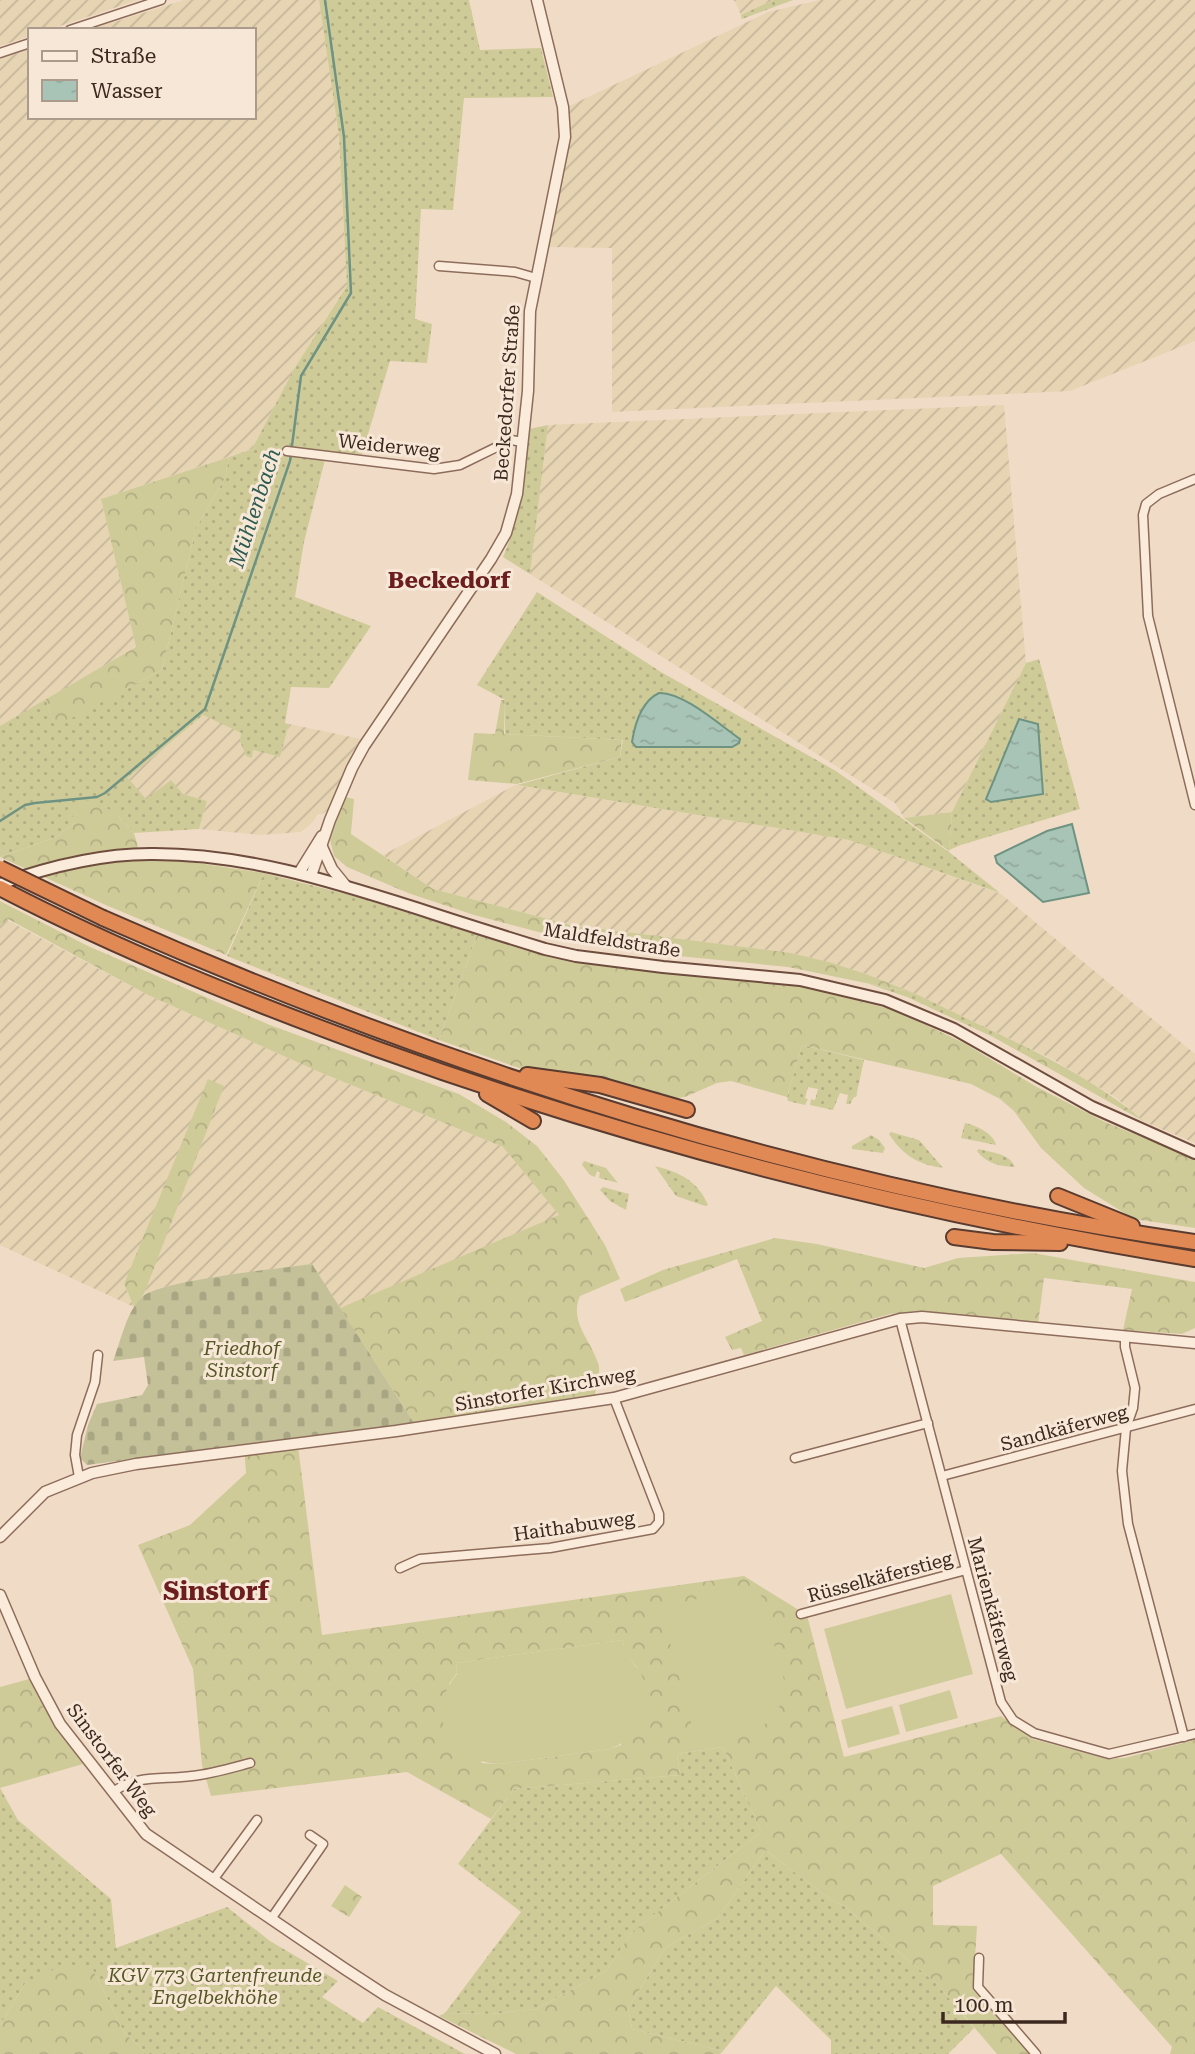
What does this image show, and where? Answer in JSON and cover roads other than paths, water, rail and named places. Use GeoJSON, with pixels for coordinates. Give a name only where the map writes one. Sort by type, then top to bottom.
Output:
{"type":"FeatureCollection","features":[{"type":"Feature","properties":{"kind":"highway"},"geometry":{"type":"LineString","coordinates":[[0,868],[103,918],[262,987],[480,1068],[680,1130],[806,1163],[1011,1210],[1195,1242]]}},
{"type":"Feature","properties":{"kind":"highway"},"geometry":{"type":"LineString","coordinates":[[0,886],[94,933],[267,1007],[452,1076],[663,1142],[904,1204],[1107,1245],[1195,1259]]}},
{"type":"Feature","properties":{"kind":"highway"},"geometry":{"type":"LineString","coordinates":[[480,1068],[600,1085],[687,1110]]}},
{"type":"Feature","properties":{"kind":"highway"},"geometry":{"type":"LineString","coordinates":[[452,1076],[533,1121]]}},
{"type":"Feature","properties":{"kind":"highway"},"geometry":{"type":"LineString","coordinates":[[1058,1196],[1166,1238]]}},
{"type":"Feature","properties":{"kind":"highway"},"geometry":{"type":"LineString","coordinates":[[954,1237],[993,1242],[1107,1245]]}},
{"type":"Feature","properties":{"kind":"main road","name":"Maldfeldstraße"},"geometry":{"type":"LineString","coordinates":[[0,886],[69,864],[148,854],[217,857],[305,874],[345,885],[533,945],[576,956],[800,980],[885,999],[954,1029],[1092,1107],[1147,1134],[1195,1153]]}},
{"type":"Feature","properties":{"kind":"street"},"geometry":{"type":"LineString","coordinates":[[76,28],[161,0]]}},
{"type":"Feature","properties":{"kind":"street","name":"Beckedorfer Straße"},"geometry":{"type":"LineString","coordinates":[[305,874],[321,847],[352,768],[364,746],[491,559],[506,533],[517,494],[528,391],[530,311],[565,137],[563,107],[537,0]]}},
{"type":"Feature","properties":{"kind":"street"},"geometry":{"type":"LineString","coordinates":[[0,53],[28,44]]}},
{"type":"Feature","properties":{"kind":"street"},"geometry":{"type":"LineString","coordinates":[[439,266],[515,272],[536,278]]}},
{"type":"Feature","properties":{"kind":"street","name":"Weiderweg"},"geometry":{"type":"LineString","coordinates":[[287,451],[434,469],[460,465],[512,440],[523,442]]}},
{"type":"Feature","properties":{"kind":"street"},"geometry":{"type":"LineString","coordinates":[[1195,479],[1159,494],[1146,504],[1143,515],[1148,617],[1195,805]]}},
{"type":"Feature","properties":{"kind":"street","name":"Beckedorfer Straße"},"geometry":{"type":"LineString","coordinates":[[305,874],[328,827]]}},
{"type":"Feature","properties":{"kind":"street"},"geometry":{"type":"LineString","coordinates":[[321,847],[332,869],[345,885]]}},
{"type":"Feature","properties":{"kind":"street","name":"Sinstorfer Kirchweg"},"geometry":{"type":"LineString","coordinates":[[0,1537],[45,1492],[79,1477],[136,1464],[396,1431],[614,1398],[900,1318],[922,1317],[1195,1343]]}},
{"type":"Feature","properties":{"kind":"street","name":"Marienkäferweg"},"geometry":{"type":"LineString","coordinates":[[900,1318],[1001,1702],[1013,1720],[1034,1734],[1109,1754],[1195,1734]]}},
{"type":"Feature","properties":{"kind":"street"},"geometry":{"type":"LineString","coordinates":[[1125,1337],[1135,1388],[1133,1408],[1126,1428],[1122,1471],[1128,1524],[1184,1737]]}},
{"type":"Feature","properties":{"kind":"street"},"geometry":{"type":"LineString","coordinates":[[79,1477],[75,1455],[77,1434],[95,1382],[98,1355]]}},
{"type":"Feature","properties":{"kind":"street","name":"Haithabuweg"},"geometry":{"type":"LineString","coordinates":[[400,1568],[421,1559],[550,1548],[653,1529],[659,1522],[659,1514],[614,1398]]}},
{"type":"Feature","properties":{"kind":"street","name":"Sandkäferweg"},"geometry":{"type":"LineString","coordinates":[[942,1476],[1195,1409]]}},
{"type":"Feature","properties":{"kind":"street"},"geometry":{"type":"LineString","coordinates":[[795,1458],[928,1423]]}},
{"type":"Feature","properties":{"kind":"street","name":"Rüsselkäferstieg"},"geometry":{"type":"LineString","coordinates":[[801,1614],[966,1570]]}},
{"type":"Feature","properties":{"kind":"street","name":"Sinstorfer Weg"},"geometry":{"type":"LineString","coordinates":[[0,1595],[47,1701],[76,1746],[146,1834],[386,1995],[495,2054]]}},
{"type":"Feature","properties":{"kind":"street"},"geometry":{"type":"LineString","coordinates":[[113,1792],[138,1779],[192,1776],[250,1763]]}},
{"type":"Feature","properties":{"kind":"street"},"geometry":{"type":"LineString","coordinates":[[213,1880],[257,1820]]}},
{"type":"Feature","properties":{"kind":"street"},"geometry":{"type":"LineString","coordinates":[[271,1919],[323,1844],[310,1835]]}},
{"type":"Feature","properties":{"kind":"street"},"geometry":{"type":"LineString","coordinates":[[979,1958],[978,1987],[1036,2054]]}},
{"type":"Feature","properties":{"kind":"water"},"geometry":{"type":"Polygon","coordinates":[[[659,693],[669,694],[690,703],[740,739],[739,743],[732,747],[636,747],[632,742],[640,713],[648,701],[659,693]]]}},
{"type":"Feature","properties":{"kind":"water"},"geometry":{"type":"Polygon","coordinates":[[[1019,719],[1038,724],[1043,794],[991,802],[986,799],[1019,719]]]}},
{"type":"Feature","properties":{"kind":"water"},"geometry":{"type":"Polygon","coordinates":[[[1072,824],[1089,893],[1043,902],[997,863],[995,856],[1047,831],[1072,824]]]}},
{"type":"Feature","properties":{"kind":"waterway","name":"Mühlenbach"},"geometry":{"type":"LineString","coordinates":[[0,821],[25,805],[97,797],[105,793],[205,709],[290,461],[301,376],[351,293],[344,137],[325,0]]}},
{"type":"Feature","properties":{"kind":"district","name":"Beckedorf"},"geometry":{"type":"Point","coordinates":[449,580]}},
{"type":"Feature","properties":{"kind":"district","name":"Sinstorf"},"geometry":{"type":"Point","coordinates":[216,1591]}},
{"type":"Feature","properties":{"kind":"park label","name":"Friedhof Sinstorf"},"geometry":{"type":"Point","coordinates":[242,1359]}},
{"type":"Feature","properties":{"kind":"park label","name":"KGV 773 Gartenfreunde Engelbekhöhe"},"geometry":{"type":"Point","coordinates":[215,1986]}}]}
